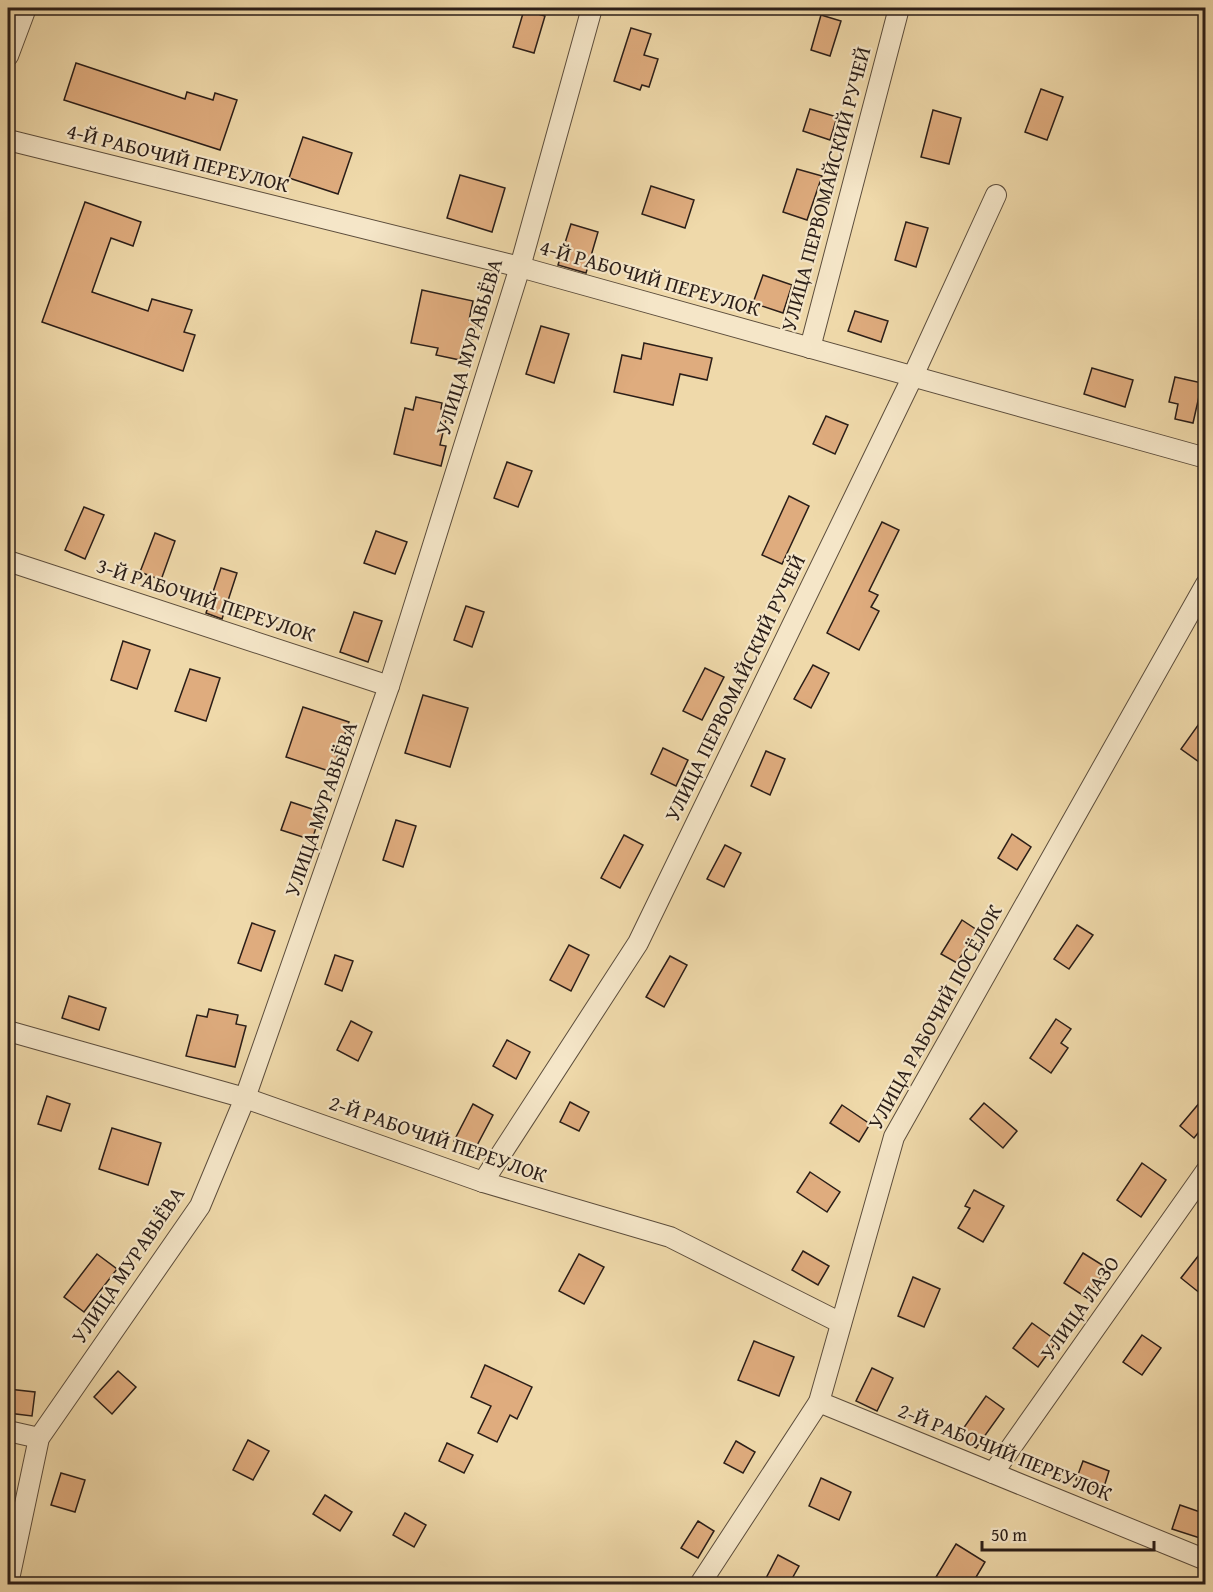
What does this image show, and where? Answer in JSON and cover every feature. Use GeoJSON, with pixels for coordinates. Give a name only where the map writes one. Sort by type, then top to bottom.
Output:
{"type":"FeatureCollection","features":[{"type":"Feature","properties":{"kind":"street"},"geometry":{"type":"LineString","coordinates":[[8,56],[26,8]]}},
{"type":"Feature","properties":{"kind":"street","name":"УЛИЦА МУРАВЬЁВА"},"geometry":{"type":"LineString","coordinates":[[9,1584],[39,1438],[200,1206],[244,1098],[389,686],[520,267],[592,8]]}},
{"type":"Feature","properties":{"kind":"street","name":"УЛИЦА ПЕРВОМАЙСКИЙ РУЧЕЙ"},"geometry":{"type":"LineString","coordinates":[[810,348],[899,8]]}},
{"type":"Feature","properties":{"kind":"street","name":"4-Й РАБОЧИЙ ПЕРЕУЛОК"},"geometry":{"type":"LineString","coordinates":[[8,140],[520,267],[1206,458]]}},
{"type":"Feature","properties":{"kind":"street","name":"УЛИЦА ПЕРВОМАЙСКИЙ РУЧЕЙ"},"geometry":{"type":"LineString","coordinates":[[483,1182],[638,943],[913,376],[996,195]]}},
{"type":"Feature","properties":{"kind":"street","name":"3-Й РАБОЧИЙ ПЕРЕУЛОК"},"geometry":{"type":"LineString","coordinates":[[8,561],[389,686]]}},
{"type":"Feature","properties":{"kind":"street","name":"УЛИЦА РАБОЧИЙ ПОСЁЛОК"},"geometry":{"type":"LineString","coordinates":[[700,1584],[819,1402],[894,1137],[1206,584]]}},
{"type":"Feature","properties":{"kind":"street","name":"2-Й РАБОЧИЙ ПЕРЕУЛОК"},"geometry":{"type":"LineString","coordinates":[[8,1031],[244,1098],[483,1182],[670,1237],[841,1323]]}},
{"type":"Feature","properties":{"kind":"street","name":"УЛИЦА ЛАЗО"},"geometry":{"type":"LineString","coordinates":[[993,1473],[1206,1171]]}},
{"type":"Feature","properties":{"kind":"street","name":"2-Й РАБОЧИЙ ПЕРЕУЛОК"},"geometry":{"type":"LineString","coordinates":[[819,1402],[1206,1560]]}},
{"type":"Feature","properties":{"kind":"street"},"geometry":{"type":"LineString","coordinates":[[8,1431],[39,1438]]}},
{"type":"Feature","properties":{"kind":"building"},"geometry":{"type":"Polygon","coordinates":[[[524,10],[545,16],[534,53],[513,47],[524,10]]]}},
{"type":"Feature","properties":{"kind":"building"},"geometry":{"type":"Polygon","coordinates":[[[821,15],[841,21],[830,56],[811,50],[821,15]]]}},
{"type":"Feature","properties":{"kind":"building"},"geometry":{"type":"Polygon","coordinates":[[[631,28],[651,34],[644,55],[658,59],[649,87],[642,85],[640,90],[614,81],[631,28]]]}},
{"type":"Feature","properties":{"kind":"building"},"geometry":{"type":"Polygon","coordinates":[[[76,63],[185,99],[187,92],[213,100],[215,93],[237,100],[220,150],[64,100],[76,63]]]}},
{"type":"Feature","properties":{"kind":"building"},"geometry":{"type":"Polygon","coordinates":[[[1041,89],[1063,97],[1047,140],[1025,132],[1041,89]]]}},
{"type":"Feature","properties":{"kind":"building"},"geometry":{"type":"Polygon","coordinates":[[[810,109],[837,117],[830,140],[803,131],[810,109]]]}},
{"type":"Feature","properties":{"kind":"building"},"geometry":{"type":"Polygon","coordinates":[[[933,110],[961,118],[949,164],[921,157],[933,110]]]}},
{"type":"Feature","properties":{"kind":"building"},"geometry":{"type":"Polygon","coordinates":[[[303,137],[352,153],[338,194],[289,178],[303,137]]]}},
{"type":"Feature","properties":{"kind":"building"},"geometry":{"type":"Polygon","coordinates":[[[797,169],[822,176],[807,220],[783,212],[797,169]]]}},
{"type":"Feature","properties":{"kind":"building"},"geometry":{"type":"Polygon","coordinates":[[[460,175],[505,188],[492,232],[447,218],[460,175]]]}},
{"type":"Feature","properties":{"kind":"building"},"geometry":{"type":"Polygon","coordinates":[[[651,186],[694,200],[685,228],[642,214],[651,186]]]}},
{"type":"Feature","properties":{"kind":"building"},"geometry":{"type":"Polygon","coordinates":[[[85,202],[141,222],[133,246],[111,238],[92,292],[148,311],[152,299],[192,310],[184,332],[195,335],[183,371],[42,322],[85,202]]]}},
{"type":"Feature","properties":{"kind":"building"},"geometry":{"type":"Polygon","coordinates":[[[906,222],[928,228],[916,267],[895,260],[906,222]]]}},
{"type":"Feature","properties":{"kind":"building"},"geometry":{"type":"Polygon","coordinates":[[[571,224],[598,232],[586,273],[558,265],[571,224]]]}},
{"type":"Feature","properties":{"kind":"building"},"geometry":{"type":"Polygon","coordinates":[[[763,275],[792,285],[783,313],[753,303],[763,275]]]}},
{"type":"Feature","properties":{"kind":"building"},"geometry":{"type":"Polygon","coordinates":[[[422,290],[473,301],[469,320],[477,321],[473,339],[465,337],[460,360],[436,355],[438,348],[411,343],[422,290]]]}},
{"type":"Feature","properties":{"kind":"building"},"geometry":{"type":"Polygon","coordinates":[[[855,311],[888,321],[881,342],[848,331],[855,311]]]}},
{"type":"Feature","properties":{"kind":"building"},"geometry":{"type":"Polygon","coordinates":[[[541,326],[569,334],[554,383],[526,374],[541,326]]]}},
{"type":"Feature","properties":{"kind":"building"},"geometry":{"type":"Polygon","coordinates":[[[644,343],[712,358],[707,380],[680,374],[673,405],[614,392],[622,355],[641,359],[644,343]]]}},
{"type":"Feature","properties":{"kind":"building"},"geometry":{"type":"Polygon","coordinates":[[[1092,368],[1133,380],[1125,407],[1084,394],[1092,368]]]}},
{"type":"Feature","properties":{"kind":"building"},"geometry":{"type":"Polygon","coordinates":[[[1175,377],[1202,383],[1193,423],[1175,419],[1178,404],[1169,402],[1175,377]]]}},
{"type":"Feature","properties":{"kind":"building"},"geometry":{"type":"Polygon","coordinates":[[[416,397],[442,403],[441,409],[448,411],[440,445],[446,446],[441,466],[394,454],[405,408],[413,410],[416,397]]]}},
{"type":"Feature","properties":{"kind":"building"},"geometry":{"type":"Polygon","coordinates":[[[826,416],[848,425],[835,454],[813,444],[826,416]]]}},
{"type":"Feature","properties":{"kind":"building"},"geometry":{"type":"Polygon","coordinates":[[[507,462],[532,471],[518,507],[494,498],[507,462]]]}},
{"type":"Feature","properties":{"kind":"building"},"geometry":{"type":"Polygon","coordinates":[[[789,496],[809,506],[782,564],[762,555],[789,496]]]}},
{"type":"Feature","properties":{"kind":"building"},"geometry":{"type":"Polygon","coordinates":[[[84,507],[104,515],[85,559],[65,550],[84,507]]]}},
{"type":"Feature","properties":{"kind":"building"},"geometry":{"type":"Polygon","coordinates":[[[882,522],[899,530],[869,591],[878,595],[871,607],[879,611],[859,650],[827,633],[882,522]]]}},
{"type":"Feature","properties":{"kind":"building"},"geometry":{"type":"Polygon","coordinates":[[[376,531],[407,542],[395,574],[364,563],[376,531]]]}},
{"type":"Feature","properties":{"kind":"building"},"geometry":{"type":"Polygon","coordinates":[[[155,533],[175,541],[161,580],[140,572],[155,533]]]}},
{"type":"Feature","properties":{"kind":"building"},"geometry":{"type":"Polygon","coordinates":[[[221,568],[237,573],[222,619],[206,613],[221,568]]]}},
{"type":"Feature","properties":{"kind":"building"},"geometry":{"type":"Polygon","coordinates":[[[466,606],[484,612],[472,647],[454,640],[466,606]]]}},
{"type":"Feature","properties":{"kind":"building"},"geometry":{"type":"Polygon","coordinates":[[[354,612],[382,621],[368,662],[340,652],[354,612]]]}},
{"type":"Feature","properties":{"kind":"building"},"geometry":{"type":"Polygon","coordinates":[[[123,641],[150,650],[137,689],[111,680],[123,641]]]}},
{"type":"Feature","properties":{"kind":"building"},"geometry":{"type":"Polygon","coordinates":[[[813,665],[829,673],[811,708],[794,699],[813,665]]]}},
{"type":"Feature","properties":{"kind":"building"},"geometry":{"type":"Polygon","coordinates":[[[705,668],[724,677],[702,720],[683,711],[705,668]]]}},
{"type":"Feature","properties":{"kind":"building"},"geometry":{"type":"Polygon","coordinates":[[[190,669],[220,678],[206,721],[175,711],[190,669]]]}},
{"type":"Feature","properties":{"kind":"building"},"geometry":{"type":"Polygon","coordinates":[[[423,695],[468,708],[450,767],[405,753],[423,695]]]}},
{"type":"Feature","properties":{"kind":"building"},"geometry":{"type":"Polygon","coordinates":[[[303,707],[349,722],[332,772],[286,757],[303,707]]]}},
{"type":"Feature","properties":{"kind":"building"},"geometry":{"type":"Polygon","coordinates":[[[1206,714],[1206,767],[1181,749],[1206,714]]]}},
{"type":"Feature","properties":{"kind":"building"},"geometry":{"type":"Polygon","coordinates":[[[663,748],[688,760],[676,786],[651,774],[663,748]]]}},
{"type":"Feature","properties":{"kind":"building"},"geometry":{"type":"Polygon","coordinates":[[[766,751],[785,759],[770,795],[751,786],[766,751]]]}},
{"type":"Feature","properties":{"kind":"building"},"geometry":{"type":"Polygon","coordinates":[[[291,802],[321,812],[312,840],[281,830],[291,802]]]}},
{"type":"Feature","properties":{"kind":"building"},"geometry":{"type":"Polygon","coordinates":[[[396,820],[416,826],[403,867],[383,860],[396,820]]]}},
{"type":"Feature","properties":{"kind":"building"},"geometry":{"type":"Polygon","coordinates":[[[1012,834],[1031,847],[1017,870],[998,858],[1012,834]]]}},
{"type":"Feature","properties":{"kind":"building"},"geometry":{"type":"Polygon","coordinates":[[[624,835],[643,845],[620,888],[601,878],[624,835]]]}},
{"type":"Feature","properties":{"kind":"building"},"geometry":{"type":"Polygon","coordinates":[[[725,845],[741,853],[724,887],[707,879],[725,845]]]}},
{"type":"Feature","properties":{"kind":"building"},"geometry":{"type":"Polygon","coordinates":[[[962,920],[977,930],[957,963],[941,954],[962,920]]]}},
{"type":"Feature","properties":{"kind":"building"},"geometry":{"type":"Polygon","coordinates":[[[252,923],[275,931],[261,971],[238,963],[252,923]]]}},
{"type":"Feature","properties":{"kind":"building"},"geometry":{"type":"Polygon","coordinates":[[[1077,925],[1093,935],[1069,969],[1054,959],[1077,925]]]}},
{"type":"Feature","properties":{"kind":"building"},"geometry":{"type":"Polygon","coordinates":[[[569,945],[589,955],[571,991],[550,980],[569,945]]]}},
{"type":"Feature","properties":{"kind":"building"},"geometry":{"type":"Polygon","coordinates":[[[335,955],[353,961],[342,991],[325,984],[335,955]]]}},
{"type":"Feature","properties":{"kind":"building"},"geometry":{"type":"Polygon","coordinates":[[[670,956],[687,965],[664,1007],[646,997],[670,956]]]}},
{"type":"Feature","properties":{"kind":"building"},"geometry":{"type":"Polygon","coordinates":[[[69,996],[106,1008],[99,1030],[62,1018],[69,996]]]}},
{"type":"Feature","properties":{"kind":"building"},"geometry":{"type":"Polygon","coordinates":[[[209,1009],[238,1015],[236,1024],[246,1026],[235,1067],[186,1056],[197,1015],[207,1017],[209,1009]]]}},
{"type":"Feature","properties":{"kind":"building"},"geometry":{"type":"Polygon","coordinates":[[[1056,1019],[1071,1029],[1061,1043],[1068,1048],[1051,1073],[1030,1058],[1056,1019]]]}},
{"type":"Feature","properties":{"kind":"building"},"geometry":{"type":"Polygon","coordinates":[[[351,1021],[372,1032],[358,1061],[337,1050],[351,1021]]]}},
{"type":"Feature","properties":{"kind":"building"},"geometry":{"type":"Polygon","coordinates":[[[507,1040],[530,1052],[516,1079],[493,1066],[507,1040]]]}},
{"type":"Feature","properties":{"kind":"building"},"geometry":{"type":"Polygon","coordinates":[[[1206,1095],[1206,1123],[1194,1138],[1180,1126],[1206,1095]]]}},
{"type":"Feature","properties":{"kind":"building"},"geometry":{"type":"Polygon","coordinates":[[[47,1096],[70,1104],[61,1131],[38,1124],[47,1096]]]}},
{"type":"Feature","properties":{"kind":"building"},"geometry":{"type":"Polygon","coordinates":[[[570,1102],[589,1112],[579,1131],[560,1122],[570,1102]]]}},
{"type":"Feature","properties":{"kind":"building"},"geometry":{"type":"Polygon","coordinates":[[[984,1103],[1017,1131],[1003,1148],[970,1119],[984,1103]]]}},
{"type":"Feature","properties":{"kind":"building"},"geometry":{"type":"Polygon","coordinates":[[[473,1104],[493,1115],[474,1151],[454,1141],[473,1104]]]}},
{"type":"Feature","properties":{"kind":"building"},"geometry":{"type":"Polygon","coordinates":[[[842,1105],[870,1124],[859,1142],[830,1123],[842,1105]]]}},
{"type":"Feature","properties":{"kind":"building"},"geometry":{"type":"Polygon","coordinates":[[[112,1128],[161,1143],[148,1185],[99,1169],[112,1128]]]}},
{"type":"Feature","properties":{"kind":"building"},"geometry":{"type":"Polygon","coordinates":[[[1142,1163],[1166,1180],[1141,1217],[1117,1200],[1142,1163]]]}},
{"type":"Feature","properties":{"kind":"building"},"geometry":{"type":"Polygon","coordinates":[[[810,1172],[840,1192],[827,1212],[797,1192],[810,1172]]]}},
{"type":"Feature","properties":{"kind":"building"},"geometry":{"type":"Polygon","coordinates":[[[974,1190],[1004,1206],[983,1242],[958,1228],[970,1208],[965,1206],[974,1190]]]}},
{"type":"Feature","properties":{"kind":"building"},"geometry":{"type":"Polygon","coordinates":[[[1206,1246],[1206,1298],[1181,1278],[1206,1246]]]}},
{"type":"Feature","properties":{"kind":"building"},"geometry":{"type":"Polygon","coordinates":[[[803,1251],[829,1266],[818,1285],[792,1270],[803,1251]]]}},
{"type":"Feature","properties":{"kind":"building"},"geometry":{"type":"Polygon","coordinates":[[[1083,1253],[1107,1268],[1087,1298],[1064,1283],[1083,1253]]]}},
{"type":"Feature","properties":{"kind":"building"},"geometry":{"type":"Polygon","coordinates":[[[97,1254],[117,1269],[84,1312],[64,1297],[97,1254]]]}},
{"type":"Feature","properties":{"kind":"building"},"geometry":{"type":"Polygon","coordinates":[[[579,1254],[604,1267],[584,1304],[559,1291],[579,1254]]]}},
{"type":"Feature","properties":{"kind":"building"},"geometry":{"type":"Polygon","coordinates":[[[913,1277],[940,1289],[924,1327],[898,1316],[913,1277]]]}},
{"type":"Feature","properties":{"kind":"building"},"geometry":{"type":"Polygon","coordinates":[[[1032,1323],[1057,1341],[1038,1367],[1013,1348],[1032,1323]]]}},
{"type":"Feature","properties":{"kind":"building"},"geometry":{"type":"Polygon","coordinates":[[[1142,1335],[1161,1348],[1142,1375],[1123,1362],[1142,1335]]]}},
{"type":"Feature","properties":{"kind":"building"},"geometry":{"type":"Polygon","coordinates":[[[754,1341],[794,1357],[779,1396],[738,1380],[754,1341]]]}},
{"type":"Feature","properties":{"kind":"building"},"geometry":{"type":"Polygon","coordinates":[[[485,1365],[532,1387],[517,1419],[510,1415],[497,1442],[478,1433],[491,1406],[471,1397],[485,1365]]]}},
{"type":"Feature","properties":{"kind":"building"},"geometry":{"type":"Polygon","coordinates":[[[872,1368],[893,1378],[877,1411],[856,1401],[872,1368]]]}},
{"type":"Feature","properties":{"kind":"building"},"geometry":{"type":"Polygon","coordinates":[[[118,1371],[136,1387],[112,1414],[94,1397],[118,1371]]]}},
{"type":"Feature","properties":{"kind":"building"},"geometry":{"type":"Polygon","coordinates":[[[8,1389],[35,1392],[32,1416],[8,1413],[8,1389]]]}},
{"type":"Feature","properties":{"kind":"building"},"geometry":{"type":"Polygon","coordinates":[[[986,1396],[1004,1409],[976,1448],[958,1436],[986,1396]]]}},
{"type":"Feature","properties":{"kind":"building"},"geometry":{"type":"Polygon","coordinates":[[[248,1440],[269,1451],[253,1480],[233,1470],[248,1440]]]}},
{"type":"Feature","properties":{"kind":"building"},"geometry":{"type":"Polygon","coordinates":[[[736,1441],[755,1452],[743,1473],[724,1463],[736,1441]]]}},
{"type":"Feature","properties":{"kind":"building"},"geometry":{"type":"Polygon","coordinates":[[[447,1443],[473,1455],[464,1473],[439,1461],[447,1443]]]}},
{"type":"Feature","properties":{"kind":"building"},"geometry":{"type":"Polygon","coordinates":[[[1083,1461],[1109,1471],[1103,1490],[1076,1480],[1083,1461]]]}},
{"type":"Feature","properties":{"kind":"building"},"geometry":{"type":"Polygon","coordinates":[[[61,1473],[85,1480],[75,1512],[51,1505],[61,1473]]]}},
{"type":"Feature","properties":{"kind":"building"},"geometry":{"type":"Polygon","coordinates":[[[821,1478],[851,1492],[839,1520],[809,1506],[821,1478]]]}},
{"type":"Feature","properties":{"kind":"building"},"geometry":{"type":"Polygon","coordinates":[[[325,1495],[352,1512],[340,1531],[313,1514],[325,1495]]]}},
{"type":"Feature","properties":{"kind":"building"},"geometry":{"type":"Polygon","coordinates":[[[1180,1505],[1206,1514],[1206,1540],[1172,1529],[1180,1505]]]}},
{"type":"Feature","properties":{"kind":"building"},"geometry":{"type":"Polygon","coordinates":[[[405,1513],[426,1525],[414,1547],[393,1535],[405,1513]]]}},
{"type":"Feature","properties":{"kind":"building"},"geometry":{"type":"Polygon","coordinates":[[[698,1521],[714,1531],[698,1558],[681,1548],[698,1521]]]}},
{"type":"Feature","properties":{"kind":"building"},"geometry":{"type":"Polygon","coordinates":[[[956,1544],[985,1562],[972,1584],[949,1584],[936,1577],[956,1544]]]}},
{"type":"Feature","properties":{"kind":"building"},"geometry":{"type":"Polygon","coordinates":[[[778,1555],[799,1566],[789,1584],[763,1584],[778,1555]]]}}]}
